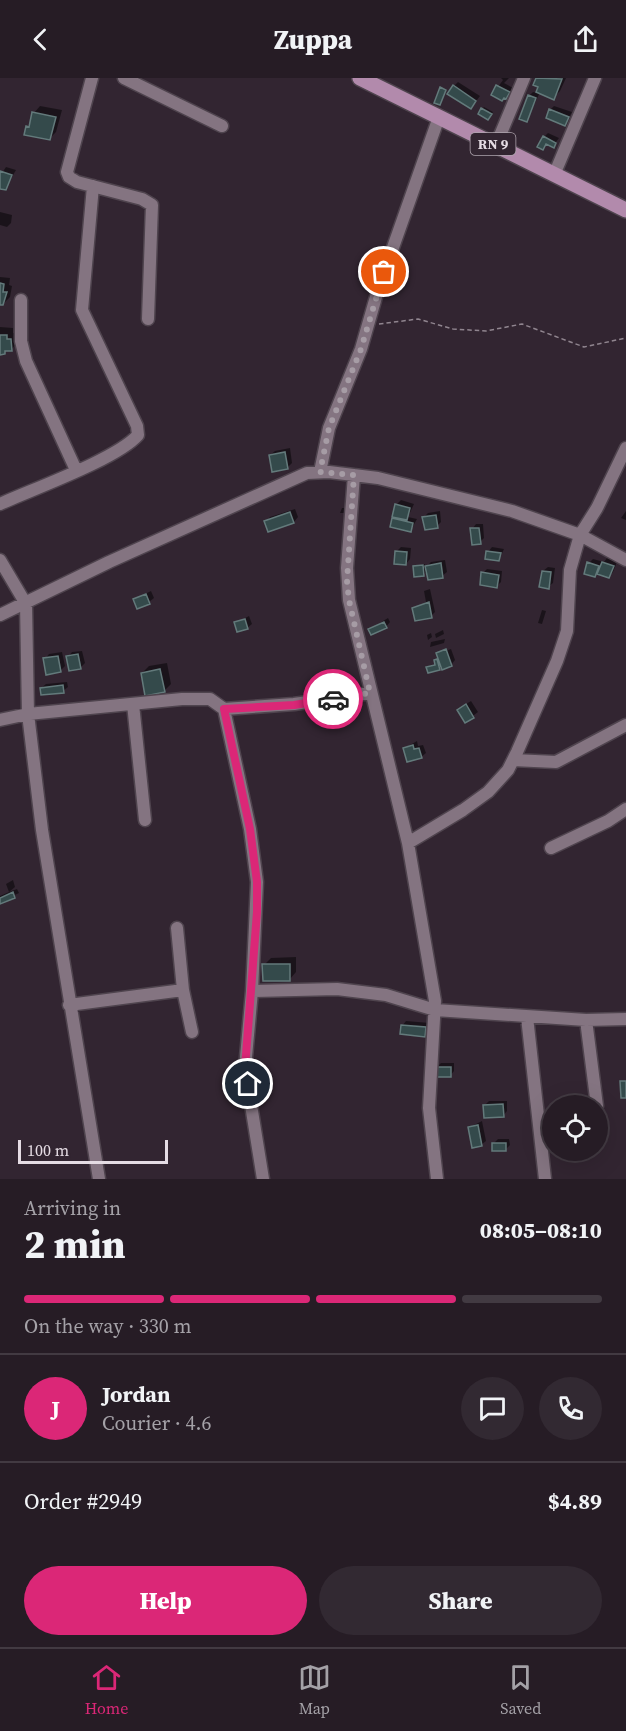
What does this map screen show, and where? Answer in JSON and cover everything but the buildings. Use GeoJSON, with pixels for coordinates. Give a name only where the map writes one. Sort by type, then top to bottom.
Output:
{"type":"FeatureCollection","features":[{"type":"Feature","properties":{"kind":"main road","name":"RN 9"},"geometry":{"type":"LineString","coordinates":[[360,78],[554,175],[625,204]]}},
{"type":"Feature","properties":{"kind":"street"},"geometry":{"type":"LineString","coordinates":[[92,78],[67,172],[69,177],[142,199],[152,205],[148,319]]}},
{"type":"Feature","properties":{"kind":"street"},"geometry":{"type":"LineString","coordinates":[[124,78],[222,126]]}},
{"type":"Feature","properties":{"kind":"street"},"geometry":{"type":"LineString","coordinates":[[495,145],[524,78]]}},
{"type":"Feature","properties":{"kind":"street"},"geometry":{"type":"LineString","coordinates":[[554,175],[595,78]]}},
{"type":"Feature","properties":{"kind":"street"},"geometry":{"type":"LineString","coordinates":[[320,472],[329,428],[369,324],[382,279],[439,117]]}},
{"type":"Feature","properties":{"kind":"street"},"geometry":{"type":"LineString","coordinates":[[0,504],[132,442],[138,435],[137,426],[82,310],[93,186]]}},
{"type":"Feature","properties":{"kind":"street"},"geometry":{"type":"LineString","coordinates":[[21,300],[21,341],[26,362],[76,470]]}},
{"type":"Feature","properties":{"kind":"street"},"geometry":{"type":"LineString","coordinates":[[408,843],[488,792],[513,760],[557,661],[567,631],[570,570],[580,535],[597,508],[626,448]]}},
{"type":"Feature","properties":{"kind":"street"},"geometry":{"type":"LineString","coordinates":[[0,615],[109,562],[307,473],[354,475],[447,494],[512,511],[580,535],[626,560]]}},
{"type":"Feature","properties":{"kind":"street"},"geometry":{"type":"LineString","coordinates":[[354,475],[347,581],[349,600],[408,843],[435,1010],[429,1108],[437,1179]]}},
{"type":"Feature","properties":{"kind":"street"},"geometry":{"type":"LineString","coordinates":[[0,560],[26,604],[28,714],[42,830],[96,1178]]}},
{"type":"Feature","properties":{"kind":"street"},"geometry":{"type":"LineString","coordinates":[[0,720],[28,714],[210,699],[224,709],[294,705],[370,693]]}},
{"type":"Feature","properties":{"kind":"street"},"geometry":{"type":"LineString","coordinates":[[133,704],[145,820]]}},
{"type":"Feature","properties":{"kind":"street"},"geometry":{"type":"LineString","coordinates":[[224,709],[250,829],[257,882],[252,991],[245,1068],[263,1179]]}},
{"type":"Feature","properties":{"kind":"street"},"geometry":{"type":"LineString","coordinates":[[513,760],[556,762],[626,725]]}},
{"type":"Feature","properties":{"kind":"street"},"geometry":{"type":"LineString","coordinates":[[551,848],[608,821],[626,808]]}},
{"type":"Feature","properties":{"kind":"street"},"geometry":{"type":"LineString","coordinates":[[177,928],[183,990],[192,1032]]}},
{"type":"Feature","properties":{"kind":"street"},"geometry":{"type":"LineString","coordinates":[[252,991],[337,989],[386,995],[435,1010],[586,1020],[626,1019]]}},
{"type":"Feature","properties":{"kind":"street"},"geometry":{"type":"LineString","coordinates":[[69,1005],[183,990]]}},
{"type":"Feature","properties":{"kind":"street"},"geometry":{"type":"LineString","coordinates":[[527,1017],[545,1179]]}},
{"type":"Feature","properties":{"kind":"street"},"geometry":{"type":"LineString","coordinates":[[586,1020],[596,1095]]}},
{"type":"Feature","properties":{"kind":"path"},"geometry":{"type":"LineString","coordinates":[[369,324],[418,319],[453,329],[486,331],[522,324],[584,347],[626,338]]}},
{"type":"Feature","properties":{"kind":"way so far"},"geometry":{"type":"LineString","coordinates":[[333,699],[370,693],[349,600],[347,581],[354,475],[320,472],[329,428],[361,349],[384,272]]}},
{"type":"Feature","properties":{"kind":"route"},"geometry":{"type":"LineString","coordinates":[[248,1084],[245,1068],[252,991],[250,979],[257,912],[257,882],[250,829],[224,709],[294,705],[333,699]]}}]}
